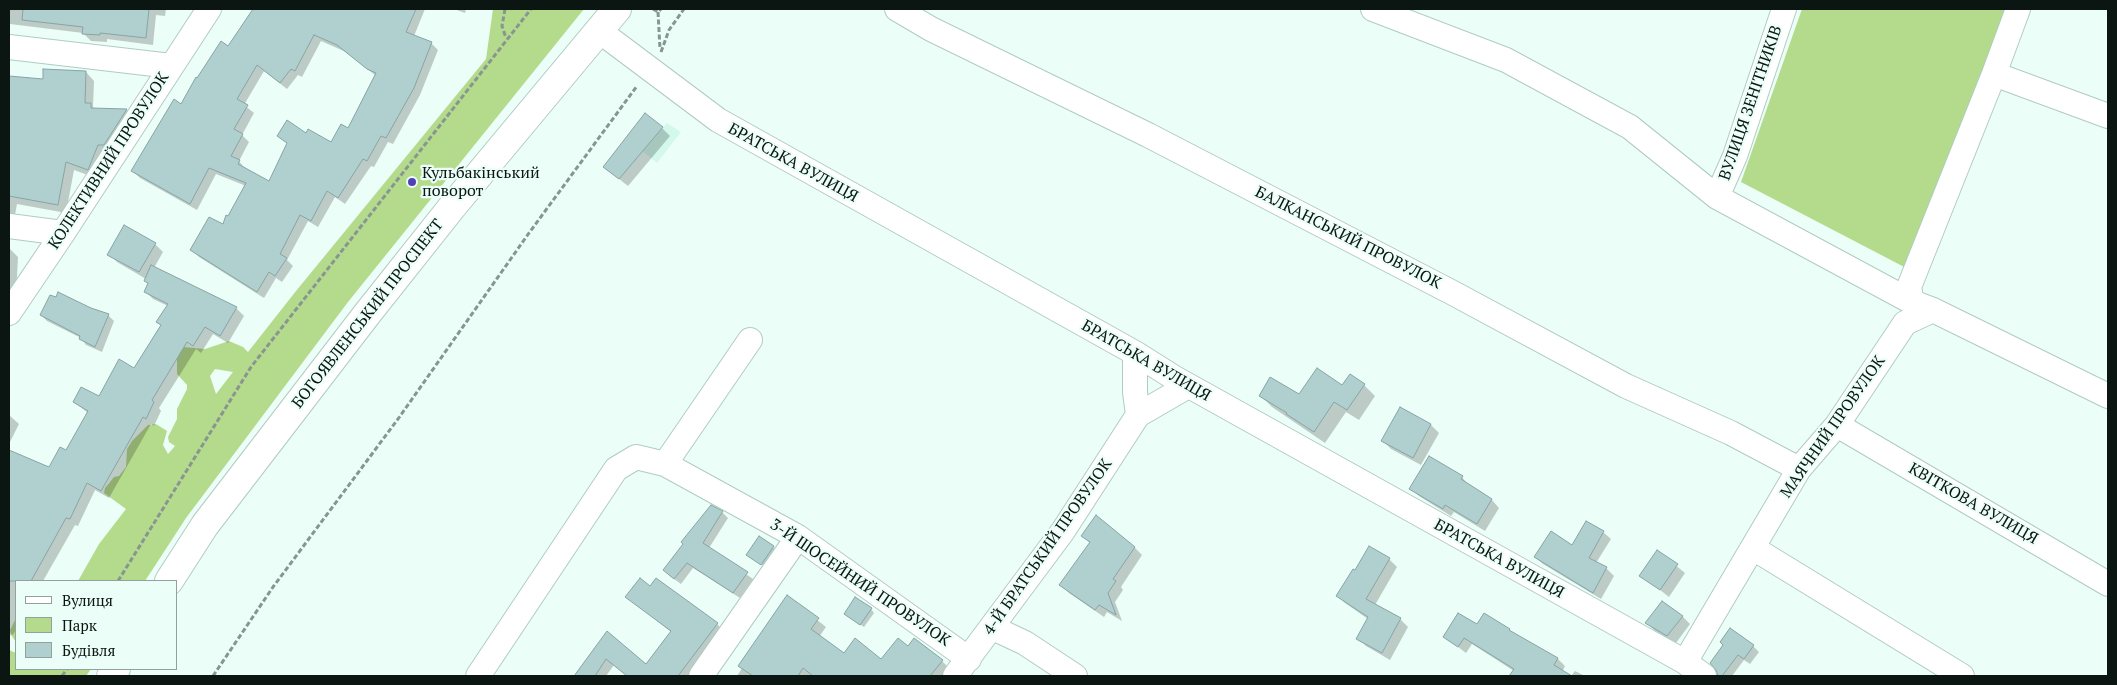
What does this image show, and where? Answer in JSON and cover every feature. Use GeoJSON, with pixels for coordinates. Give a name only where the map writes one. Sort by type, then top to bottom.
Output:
{"type":"FeatureCollection","features":[{"type":"Feature","properties":{"kind":"main road","name":"БОГОЯВЛЕНСЬКИЙ ПРОСПЕКТ"},"geometry":{"type":"LineString","coordinates":[[170,580],[205,526],[452,207],[617,9]]}},
{"type":"Feature","properties":{"kind":"street","name":"КОЛЕКТИВНИЙ ПРОВУЛОК"},"geometry":{"type":"LineString","coordinates":[[9,313],[209,9]]}},
{"type":"Feature","properties":{"kind":"street","name":"БАЛКАНСЬКИЙ ПРОВУЛОК"},"geometry":{"type":"LineString","coordinates":[[896,9],[931,29],[1165,144],[1453,293],[1626,386],[1731,433],[1799,469]]}},
{"type":"Feature","properties":{"kind":"street"},"geometry":{"type":"LineString","coordinates":[[1373,9],[1506,60],[1630,127],[1717,197],[1923,306],[2108,396]]}},
{"type":"Feature","properties":{"kind":"street","name":"ВУЛИЦЯ ЗЕНІТНИКІВ"},"geometry":{"type":"LineString","coordinates":[[1717,197],[1735,156],[1784,9]]}},
{"type":"Feature","properties":{"kind":"street"},"geometry":{"type":"LineString","coordinates":[[1923,306],[1909,286],[2018,9]]}},
{"type":"Feature","properties":{"kind":"street","name":"БРАТСЬКА ВУЛИЦЯ"},"geometry":{"type":"LineString","coordinates":[[598,30],[718,120],[1134,353],[1188,386],[1685,662],[1704,676]]}},
{"type":"Feature","properties":{"kind":"street"},"geometry":{"type":"LineString","coordinates":[[9,46],[171,66]]}},
{"type":"Feature","properties":{"kind":"street"},"geometry":{"type":"LineString","coordinates":[[1994,74],[2108,116]]}},
{"type":"Feature","properties":{"kind":"street"},"geometry":{"type":"LineString","coordinates":[[9,226],[63,233]]}},
{"type":"Feature","properties":{"kind":"street","name":"МАЯЧНИЙ ПРОВУЛОК"},"geometry":{"type":"LineString","coordinates":[[1685,662],[1799,469],[1837,425],[1905,323],[1923,306]]}},
{"type":"Feature","properties":{"kind":"street"},"geometry":{"type":"LineString","coordinates":[[665,464],[750,340]]}},
{"type":"Feature","properties":{"kind":"street"},"geometry":{"type":"LineString","coordinates":[[1134,353],[1135,392],[1138,415]]}},
{"type":"Feature","properties":{"kind":"street","name":"4-Й БРАТСЬКИЙ ПРОВУЛОК"},"geometry":{"type":"LineString","coordinates":[[962,667],[993,628],[1063,531],[1138,415],[1188,386]]}},
{"type":"Feature","properties":{"kind":"street","name":"КВІТКОВА ВУЛИЦЯ"},"geometry":{"type":"LineString","coordinates":[[1837,425],[2108,584]]}},
{"type":"Feature","properties":{"kind":"street","name":"3-Й ШОСЕЙНИЙ ПРОВУЛОК"},"geometry":{"type":"LineString","coordinates":[[478,676],[616,469],[636,457],[665,464],[798,537],[962,667]]}},
{"type":"Feature","properties":{"kind":"street"},"geometry":{"type":"LineString","coordinates":[[701,676],[798,537]]}},
{"type":"Feature","properties":{"kind":"street"},"geometry":{"type":"LineString","coordinates":[[1753,548],[1962,676]]}},
{"type":"Feature","properties":{"kind":"street"},"geometry":{"type":"LineString","coordinates":[[993,628],[1025,643],[1075,676]]}},
{"type":"Feature","properties":{"kind":"path"},"geometry":{"type":"LineString","coordinates":[[505,9],[502,26],[506,38]]}},
{"type":"Feature","properties":{"kind":"path"},"geometry":{"type":"LineString","coordinates":[[119,580],[251,367],[506,38],[531,9]]}},
{"type":"Feature","properties":{"kind":"path"},"geometry":{"type":"LineString","coordinates":[[653,9],[659,10],[660,56],[669,30],[684,9]]}},
{"type":"Feature","properties":{"kind":"path"},"geometry":{"type":"LineString","coordinates":[[213,676],[274,587],[398,419],[512,256],[650,68]]}},
{"type":"Feature","properties":{"kind":"shaded area"},"geometry":{"type":"Polygon","coordinates":[[[667,123],[681,132],[657,163],[642,151],[667,123]]]}},
{"type":"Feature","properties":{"kind":"green space"},"geometry":{"type":"Polygon","coordinates":[[[493,9],[584,9],[348,302],[186,518],[146,580],[79,580],[99,544],[126,509],[104,493],[105,488],[114,477],[119,476],[126,467],[127,449],[132,441],[148,425],[156,424],[167,431],[163,445],[168,454],[175,446],[169,442],[168,437],[177,419],[177,409],[187,389],[187,385],[177,374],[177,356],[184,347],[205,349],[229,341],[243,347],[248,352],[486,59],[493,9]],[[215,369],[210,376],[216,394],[233,372],[215,369]]]}},
{"type":"Feature","properties":{"kind":"green space"},"geometry":{"type":"Polygon","coordinates":[[[1802,9],[2011,9],[1910,270],[1741,182],[1802,9]]]}},
{"type":"Feature","properties":{"kind":"green space"},"geometry":{"type":"Polygon","coordinates":[[[15,620],[15,641],[11,635],[10,630],[15,620]]]}},
{"type":"Feature","properties":{"kind":"green space"},"geometry":{"type":"Polygon","coordinates":[[[9,650],[15,653],[15,670],[90,670],[86,676],[9,676],[9,650]]]}},
{"type":"Feature","properties":{"kind":"building"},"geometry":{"type":"Polygon","coordinates":[[[23,9],[149,9],[146,38],[100,33],[100,35],[82,34],[83,27],[22,20],[23,9]]]}},
{"type":"Feature","properties":{"kind":"building"},"geometry":{"type":"Polygon","coordinates":[[[253,9],[416,9],[406,32],[432,42],[414,88],[386,138],[381,136],[367,161],[363,159],[338,198],[327,191],[311,221],[300,215],[280,254],[287,258],[275,276],[269,272],[257,292],[190,250],[209,217],[223,224],[226,215],[228,216],[246,183],[209,168],[190,204],[131,171],[174,99],[181,104],[196,77],[221,41],[228,46],[253,9]],[[314,35],[295,71],[291,69],[280,83],[257,65],[237,99],[248,105],[234,129],[243,134],[231,156],[240,160],[238,164],[269,181],[287,143],[277,136],[287,120],[306,133],[308,129],[331,142],[341,124],[348,128],[376,73],[367,69],[337,45],[314,35]]]}},
{"type":"Feature","properties":{"kind":"building"},"geometry":{"type":"Polygon","coordinates":[[[43,69],[86,71],[85,103],[91,103],[91,108],[127,109],[104,145],[98,145],[88,170],[66,162],[58,205],[9,196],[9,76],[43,79],[43,69]]]}},
{"type":"Feature","properties":{"kind":"building"},"geometry":{"type":"Polygon","coordinates":[[[645,113],[663,127],[619,179],[603,167],[645,113]]]}},
{"type":"Feature","properties":{"kind":"building"},"geometry":{"type":"Polygon","coordinates":[[[124,225],[156,243],[139,272],[107,255],[124,225]]]}},
{"type":"Feature","properties":{"kind":"building"},"geometry":{"type":"Polygon","coordinates":[[[151,265],[237,307],[220,336],[205,327],[193,346],[187,342],[152,400],[154,402],[146,419],[143,417],[101,491],[87,483],[70,519],[66,518],[32,580],[9,581],[9,450],[49,467],[60,447],[66,450],[88,411],[73,402],[81,387],[99,396],[119,359],[134,368],[161,325],[156,322],[168,304],[144,292],[148,283],[144,281],[151,265]]]}},
{"type":"Feature","properties":{"kind":"building"},"geometry":{"type":"Polygon","coordinates":[[[58,292],[91,308],[109,314],[95,347],[79,339],[80,336],[40,315],[50,295],[56,297],[58,292]]]}},
{"type":"Feature","properties":{"kind":"building"},"geometry":{"type":"Polygon","coordinates":[[[1317,368],[1342,385],[1350,374],[1365,384],[1347,410],[1334,402],[1314,432],[1259,396],[1270,377],[1299,394],[1317,368]]]}},
{"type":"Feature","properties":{"kind":"building"},"geometry":{"type":"Polygon","coordinates":[[[1400,407],[1431,424],[1413,458],[1381,441],[1400,407]]]}},
{"type":"Feature","properties":{"kind":"building"},"geometry":{"type":"Polygon","coordinates":[[[1429,456],[1463,476],[1461,479],[1492,499],[1477,524],[1445,505],[1443,509],[1409,489],[1429,456]]]}},
{"type":"Feature","properties":{"kind":"building"},"geometry":{"type":"Polygon","coordinates":[[[711,505],[723,511],[703,543],[748,572],[733,593],[687,563],[674,579],[663,570],[683,544],[681,542],[711,505]]]}},
{"type":"Feature","properties":{"kind":"building"},"geometry":{"type":"Polygon","coordinates":[[[1096,515],[1135,547],[1113,579],[1116,581],[1108,593],[1116,615],[1099,605],[1095,610],[1059,585],[1090,542],[1081,536],[1096,515]]]}},
{"type":"Feature","properties":{"kind":"building"},"geometry":{"type":"Polygon","coordinates":[[[1586,521],[1604,531],[1589,558],[1607,567],[1593,593],[1534,557],[1551,531],[1572,545],[1586,521]]]}},
{"type":"Feature","properties":{"kind":"building"},"geometry":{"type":"Polygon","coordinates":[[[759,536],[774,546],[761,565],[746,555],[759,536]]]}},
{"type":"Feature","properties":{"kind":"building"},"geometry":{"type":"Polygon","coordinates":[[[1369,546],[1390,558],[1366,599],[1401,618],[1382,653],[1356,639],[1368,617],[1336,596],[1353,569],[1355,570],[1369,546]]]}},
{"type":"Feature","properties":{"kind":"building"},"geometry":{"type":"Polygon","coordinates":[[[1657,550],[1678,564],[1660,590],[1639,576],[1657,550]]]}},
{"type":"Feature","properties":{"kind":"building"},"geometry":{"type":"Polygon","coordinates":[[[640,578],[650,586],[656,578],[718,623],[678,676],[627,676],[606,659],[595,676],[574,676],[607,631],[646,664],[671,631],[625,597],[640,578]]]}},
{"type":"Feature","properties":{"kind":"building"},"geometry":{"type":"Polygon","coordinates":[[[787,595],[819,618],[811,629],[844,653],[855,638],[881,659],[898,638],[908,646],[914,638],[943,660],[930,676],[813,676],[803,668],[798,676],[753,676],[738,666],[787,595]]]}},
{"type":"Feature","properties":{"kind":"building"},"geometry":{"type":"Polygon","coordinates":[[[855,597],[872,608],[860,625],[844,614],[855,597]]]}},
{"type":"Feature","properties":{"kind":"building"},"geometry":{"type":"Polygon","coordinates":[[[1662,601],[1683,616],[1667,636],[1645,623],[1662,601]]]}},
{"type":"Feature","properties":{"kind":"building"},"geometry":{"type":"Polygon","coordinates":[[[1458,613],[1477,624],[1484,613],[1509,630],[1558,658],[1554,665],[1572,676],[1509,676],[1514,669],[1464,638],[1458,647],[1443,637],[1458,613]]]}},
{"type":"Feature","properties":{"kind":"building"},"geometry":{"type":"Polygon","coordinates":[[[1730,628],[1754,645],[1744,659],[1738,655],[1722,676],[1718,676],[1710,663],[1723,645],[1720,642],[1730,628]]]}},
{"type":"Feature","properties":{"kind":"place","name":"Кульбакінський поворот"},"geometry":{"type":"Point","coordinates":[412,182]}}]}
